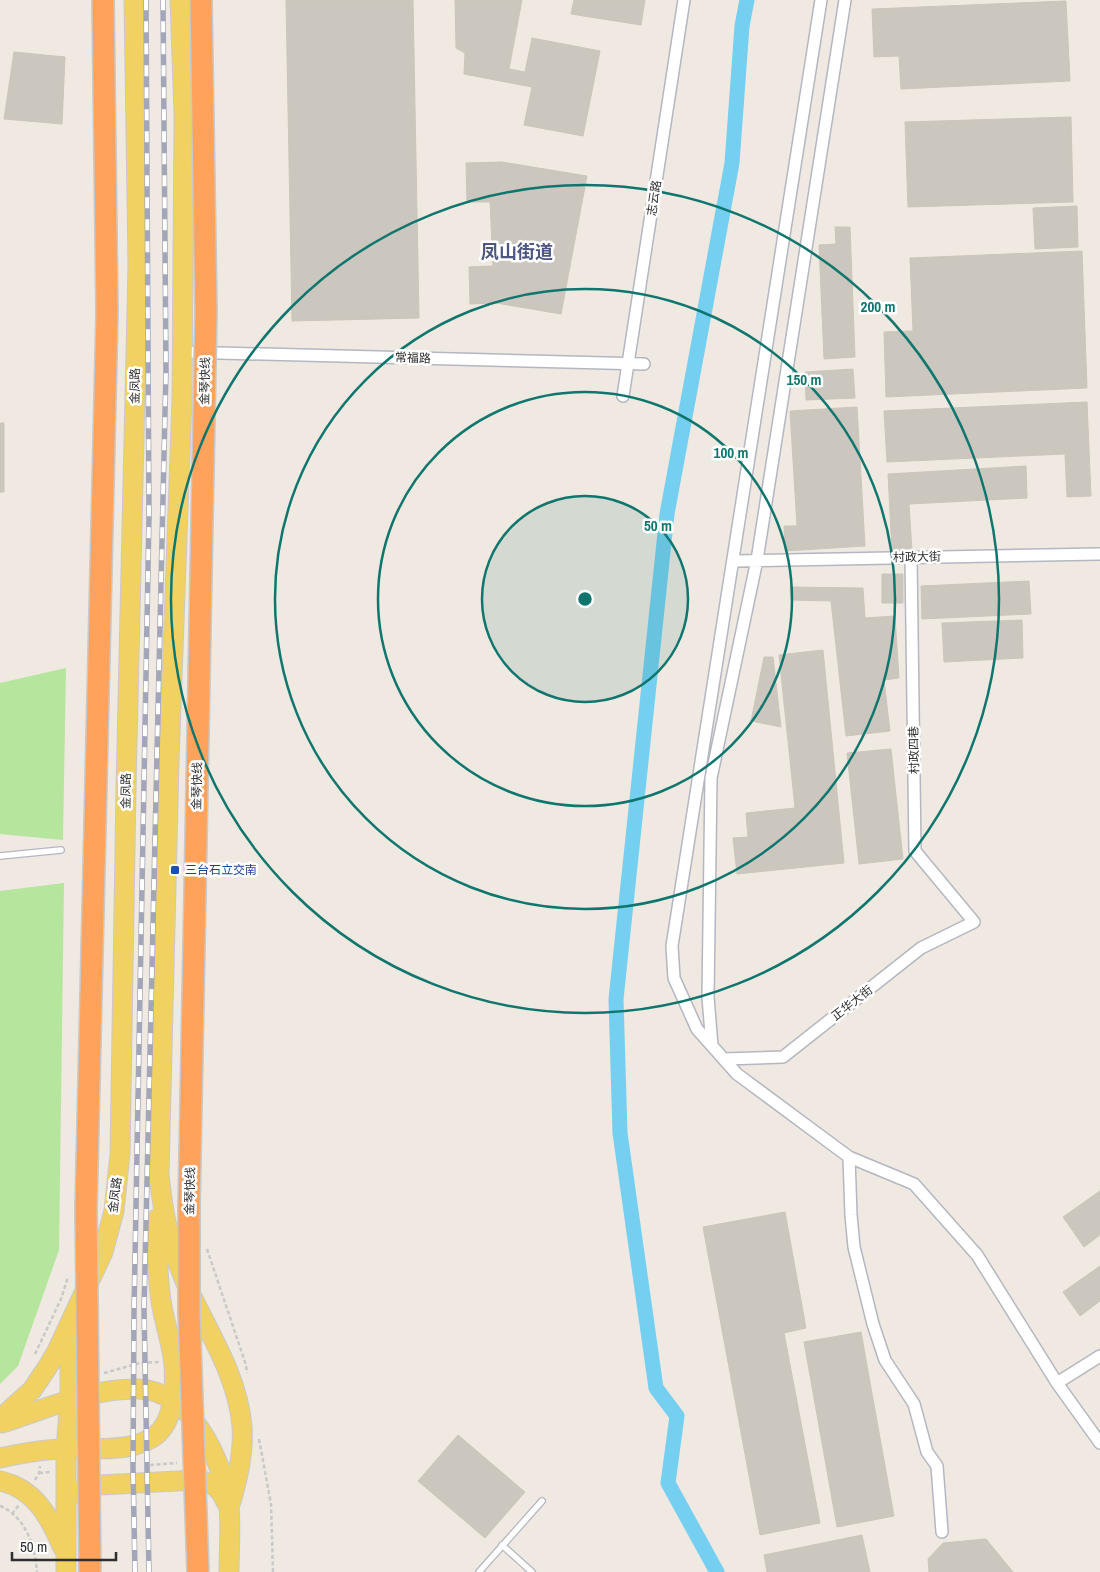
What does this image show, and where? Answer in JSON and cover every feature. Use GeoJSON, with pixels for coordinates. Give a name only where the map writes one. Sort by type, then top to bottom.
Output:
{"type":"FeatureCollection","features":[{"type":"Feature","properties":{"kind":"highway"},"geometry":{"type":"LineString","coordinates":[[90,1572],[86,1209],[107,313],[103,0]]}},
{"type":"Feature","properties":{"kind":"highway","name":"金琴快线"},"geometry":{"type":"LineString","coordinates":[[198,1572],[189,1302],[189,1199],[206,311],[202,0]]}},
{"type":"Feature","properties":{"kind":"main road","name":"金凤路"},"geometry":{"type":"LineString","coordinates":[[66,1563],[66,1449],[70,1399],[70,1320],[103,1252],[114,1211],[120,1154],[138,265],[134,0]]}},
{"type":"Feature","properties":{"kind":"main road"},"geometry":{"type":"LineString","coordinates":[[0,1458],[66,1449],[116,1448],[144,1442],[155,1437],[162,1430],[167,1422],[172,1401],[173,1362],[161,1302],[157,1264],[169,762],[182,352],[184,115],[180,0]]}},
{"type":"Feature","properties":{"kind":"main road"},"geometry":{"type":"LineString","coordinates":[[159,1175],[167,1229],[173,1249],[192,1297],[224,1362],[236,1394],[242,1425],[242,1446],[239,1469],[229,1508]]}},
{"type":"Feature","properties":{"kind":"main road"},"geometry":{"type":"LineString","coordinates":[[0,1419],[32,1390],[56,1351],[70,1320]]}},
{"type":"Feature","properties":{"kind":"main road"},"geometry":{"type":"LineString","coordinates":[[0,1424],[70,1399],[126,1389],[141,1389],[155,1392],[172,1401],[190,1417],[213,1452],[222,1477],[229,1508],[229,1572]]}},
{"type":"Feature","properties":{"kind":"main road"},"geometry":{"type":"LineString","coordinates":[[66,1512],[68,1505],[76,1494],[93,1486],[197,1480],[212,1483],[218,1489],[229,1508]]}},
{"type":"Feature","properties":{"kind":"main road"},"geometry":{"type":"LineString","coordinates":[[0,1481],[9,1483],[27,1493],[42,1507],[53,1524],[66,1563]]}},
{"type":"Feature","properties":{"kind":"street","name":"志云路"},"geometry":{"type":"LineString","coordinates":[[623,396],[684,0]]}},
{"type":"Feature","properties":{"kind":"street"},"geometry":{"type":"LineString","coordinates":[[821,0],[672,946],[674,978],[697,1029],[737,1074],[849,1157],[914,1184],[977,1255],[1057,1384],[1100,1442]]}},
{"type":"Feature","properties":{"kind":"street"},"geometry":{"type":"LineString","coordinates":[[712,1046],[708,997],[711,778],[757,560],[845,0]]}},
{"type":"Feature","properties":{"kind":"street","name":"常福路"},"geometry":{"type":"LineString","coordinates":[[182,352],[644,364]]}},
{"type":"Feature","properties":{"kind":"street","name":"村政大街"},"geometry":{"type":"LineString","coordinates":[[734,561],[1100,554]]}},
{"type":"Feature","properties":{"kind":"street","name":"村政四巷"},"geometry":{"type":"LineString","coordinates":[[912,557],[915,850],[974,922]]}},
{"type":"Feature","properties":{"kind":"street","name":"正华大街"},"geometry":{"type":"LineString","coordinates":[[724,1059],[782,1057],[921,948],[974,922]]}},
{"type":"Feature","properties":{"kind":"street"},"geometry":{"type":"LineString","coordinates":[[849,1157],[854,1247],[873,1324],[885,1360],[914,1404],[927,1452],[937,1466],[942,1532]]}},
{"type":"Feature","properties":{"kind":"street"},"geometry":{"type":"LineString","coordinates":[[1057,1384],[1100,1356]]}},
{"type":"Feature","properties":{"kind":"lane"},"geometry":{"type":"LineString","coordinates":[[0,856],[61,850]]}},
{"type":"Feature","properties":{"kind":"lane"},"geometry":{"type":"LineString","coordinates":[[479,1572],[542,1500]]}},
{"type":"Feature","properties":{"kind":"lane"},"geometry":{"type":"LineString","coordinates":[[502,1545],[532,1572]]}},
{"type":"Feature","properties":{"kind":"path"},"geometry":{"type":"LineString","coordinates":[[96,1375],[140,1363],[173,1362]]}},
{"type":"Feature","properties":{"kind":"path"},"geometry":{"type":"LineString","coordinates":[[144,1465],[184,1462]]}},
{"type":"Feature","properties":{"kind":"path"},"geometry":{"type":"LineString","coordinates":[[39,1473],[66,1471]]}},
{"type":"Feature","properties":{"kind":"path"},"geometry":{"type":"LineString","coordinates":[[0,1506],[12,1514],[28,1533],[36,1559],[37,1572]]}},
{"type":"Feature","properties":{"kind":"green space"},"geometry":{"type":"Polygon","coordinates":[[[66,668],[63,840],[0,834],[0,683],[66,668]]]}},
{"type":"Feature","properties":{"kind":"green space"},"geometry":{"type":"Polygon","coordinates":[[[64,883],[59,1250],[18,1366],[0,1384],[0,891],[64,883]]]}},
{"type":"Feature","properties":{"kind":"building"},"geometry":{"type":"Polygon","coordinates":[[[286,0],[413,0],[419,318],[292,321],[286,0]]]}},
{"type":"Feature","properties":{"kind":"building"},"geometry":{"type":"Polygon","coordinates":[[[455,0],[522,0],[509,69],[525,72],[532,38],[600,51],[583,136],[524,125],[532,87],[464,74],[465,53],[456,48],[455,0]]]}},
{"type":"Feature","properties":{"kind":"building"},"geometry":{"type":"Polygon","coordinates":[[[574,0],[645,0],[641,25],[571,14],[574,0]]]}},
{"type":"Feature","properties":{"kind":"building"},"geometry":{"type":"Polygon","coordinates":[[[1066,1],[1070,81],[901,89],[899,56],[874,57],[872,9],[1066,1]]]}},
{"type":"Feature","properties":{"kind":"building"},"geometry":{"type":"Polygon","coordinates":[[[14,52],[65,57],[62,124],[4,119],[14,52]]]}},
{"type":"Feature","properties":{"kind":"building"},"geometry":{"type":"Polygon","coordinates":[[[1071,117],[1073,202],[908,207],[905,122],[1071,117]]]}},
{"type":"Feature","properties":{"kind":"building"},"geometry":{"type":"Polygon","coordinates":[[[502,162],[587,176],[561,314],[496,303],[470,304],[469,267],[493,266],[490,202],[467,202],[466,163],[502,162]]]}},
{"type":"Feature","properties":{"kind":"building"},"geometry":{"type":"Polygon","coordinates":[[[1077,206],[1078,247],[1035,249],[1033,208],[1077,206]]]}},
{"type":"Feature","properties":{"kind":"building"},"geometry":{"type":"Polygon","coordinates":[[[835,227],[850,227],[855,357],[824,359],[819,245],[836,244],[835,227]]]}},
{"type":"Feature","properties":{"kind":"building"},"geometry":{"type":"Polygon","coordinates":[[[1082,251],[1087,388],[886,397],[884,332],[913,331],[910,258],[1082,251]]]}},
{"type":"Feature","properties":{"kind":"building"},"geometry":{"type":"Polygon","coordinates":[[[853,369],[855,398],[806,400],[805,372],[853,369]]]}},
{"type":"Feature","properties":{"kind":"building"},"geometry":{"type":"Polygon","coordinates":[[[1087,402],[1091,496],[1067,497],[1065,454],[887,462],[884,411],[1087,402]]]}},
{"type":"Feature","properties":{"kind":"building"},"geometry":{"type":"Polygon","coordinates":[[[857,407],[865,546],[785,551],[784,526],[797,526],[790,411],[857,407]]]}},
{"type":"Feature","properties":{"kind":"building"},"geometry":{"type":"Polygon","coordinates":[[[0,423],[4,423],[4,492],[0,492],[0,423]]]}},
{"type":"Feature","properties":{"kind":"building"},"geometry":{"type":"Polygon","coordinates":[[[1026,466],[1027,498],[909,504],[912,551],[892,552],[888,474],[1026,466]]]}},
{"type":"Feature","properties":{"kind":"building"},"geometry":{"type":"Polygon","coordinates":[[[882,574],[903,574],[903,603],[882,603],[882,574]]]}},
{"type":"Feature","properties":{"kind":"building"},"geometry":{"type":"Polygon","coordinates":[[[1029,581],[1031,614],[922,619],[921,586],[1029,581]]]}},
{"type":"Feature","properties":{"kind":"building"},"geometry":{"type":"Polygon","coordinates":[[[790,587],[863,588],[865,618],[895,616],[899,678],[884,680],[890,731],[846,736],[831,601],[791,600],[790,587]]]}},
{"type":"Feature","properties":{"kind":"building"},"geometry":{"type":"Polygon","coordinates":[[[1022,620],[1023,658],[944,662],[942,623],[1022,620]]]}},
{"type":"Feature","properties":{"kind":"building"},"geometry":{"type":"Polygon","coordinates":[[[823,650],[844,863],[737,874],[733,838],[748,837],[746,813],[795,808],[779,655],[823,650]]]}},
{"type":"Feature","properties":{"kind":"building"},"geometry":{"type":"Polygon","coordinates":[[[764,657],[773,657],[781,727],[751,721],[764,657]]]}},
{"type":"Feature","properties":{"kind":"building"},"geometry":{"type":"Polygon","coordinates":[[[891,749],[903,859],[859,864],[847,753],[891,749]]]}},
{"type":"Feature","properties":{"kind":"building"},"geometry":{"type":"Polygon","coordinates":[[[1100,1191],[1100,1235],[1084,1247],[1063,1217],[1100,1191]]]}},
{"type":"Feature","properties":{"kind":"building"},"geometry":{"type":"Polygon","coordinates":[[[785,1212],[806,1328],[784,1333],[820,1523],[760,1535],[703,1227],[785,1212]]]}},
{"type":"Feature","properties":{"kind":"building"},"geometry":{"type":"Polygon","coordinates":[[[1100,1266],[1100,1301],[1080,1316],[1063,1292],[1100,1266]]]}},
{"type":"Feature","properties":{"kind":"building"},"geometry":{"type":"Polygon","coordinates":[[[861,1332],[894,1516],[837,1527],[804,1342],[861,1332]]]}},
{"type":"Feature","properties":{"kind":"building"},"geometry":{"type":"Polygon","coordinates":[[[458,1435],[525,1492],[485,1538],[418,1481],[458,1435]]]}},
{"type":"Feature","properties":{"kind":"building"},"geometry":{"type":"Polygon","coordinates":[[[862,1535],[870,1572],[767,1572],[764,1555],[862,1535]]]}},
{"type":"Feature","properties":{"kind":"building"},"geometry":{"type":"Polygon","coordinates":[[[986,1539],[1013,1572],[929,1572],[928,1559],[943,1543],[986,1539]]]}},
{"type":"Feature","properties":{"kind":"waterway"},"geometry":{"type":"LineString","coordinates":[[717,1572],[668,1483],[677,1416],[656,1388],[620,1133],[616,999],[667,514],[732,163],[742,26],[747,0]]}},
{"type":"Feature","properties":{"kind":"railway"},"geometry":{"type":"LineString","coordinates":[[135,1572],[133,1467],[134,1312],[149,516],[146,0]]}},
{"type":"Feature","properties":{"kind":"railway"},"geometry":{"type":"LineString","coordinates":[[149,1572],[144,1309],[166,370],[163,0]]}},
{"type":"Feature","properties":{"kind":"place","name":"三台石立交南"},"geometry":{"type":"Point","coordinates":[175,870]}},
{"type":"Feature","properties":{"kind":"district","name":"凤山街道"},"geometry":{"type":"Point","coordinates":[517,251]}}]}
